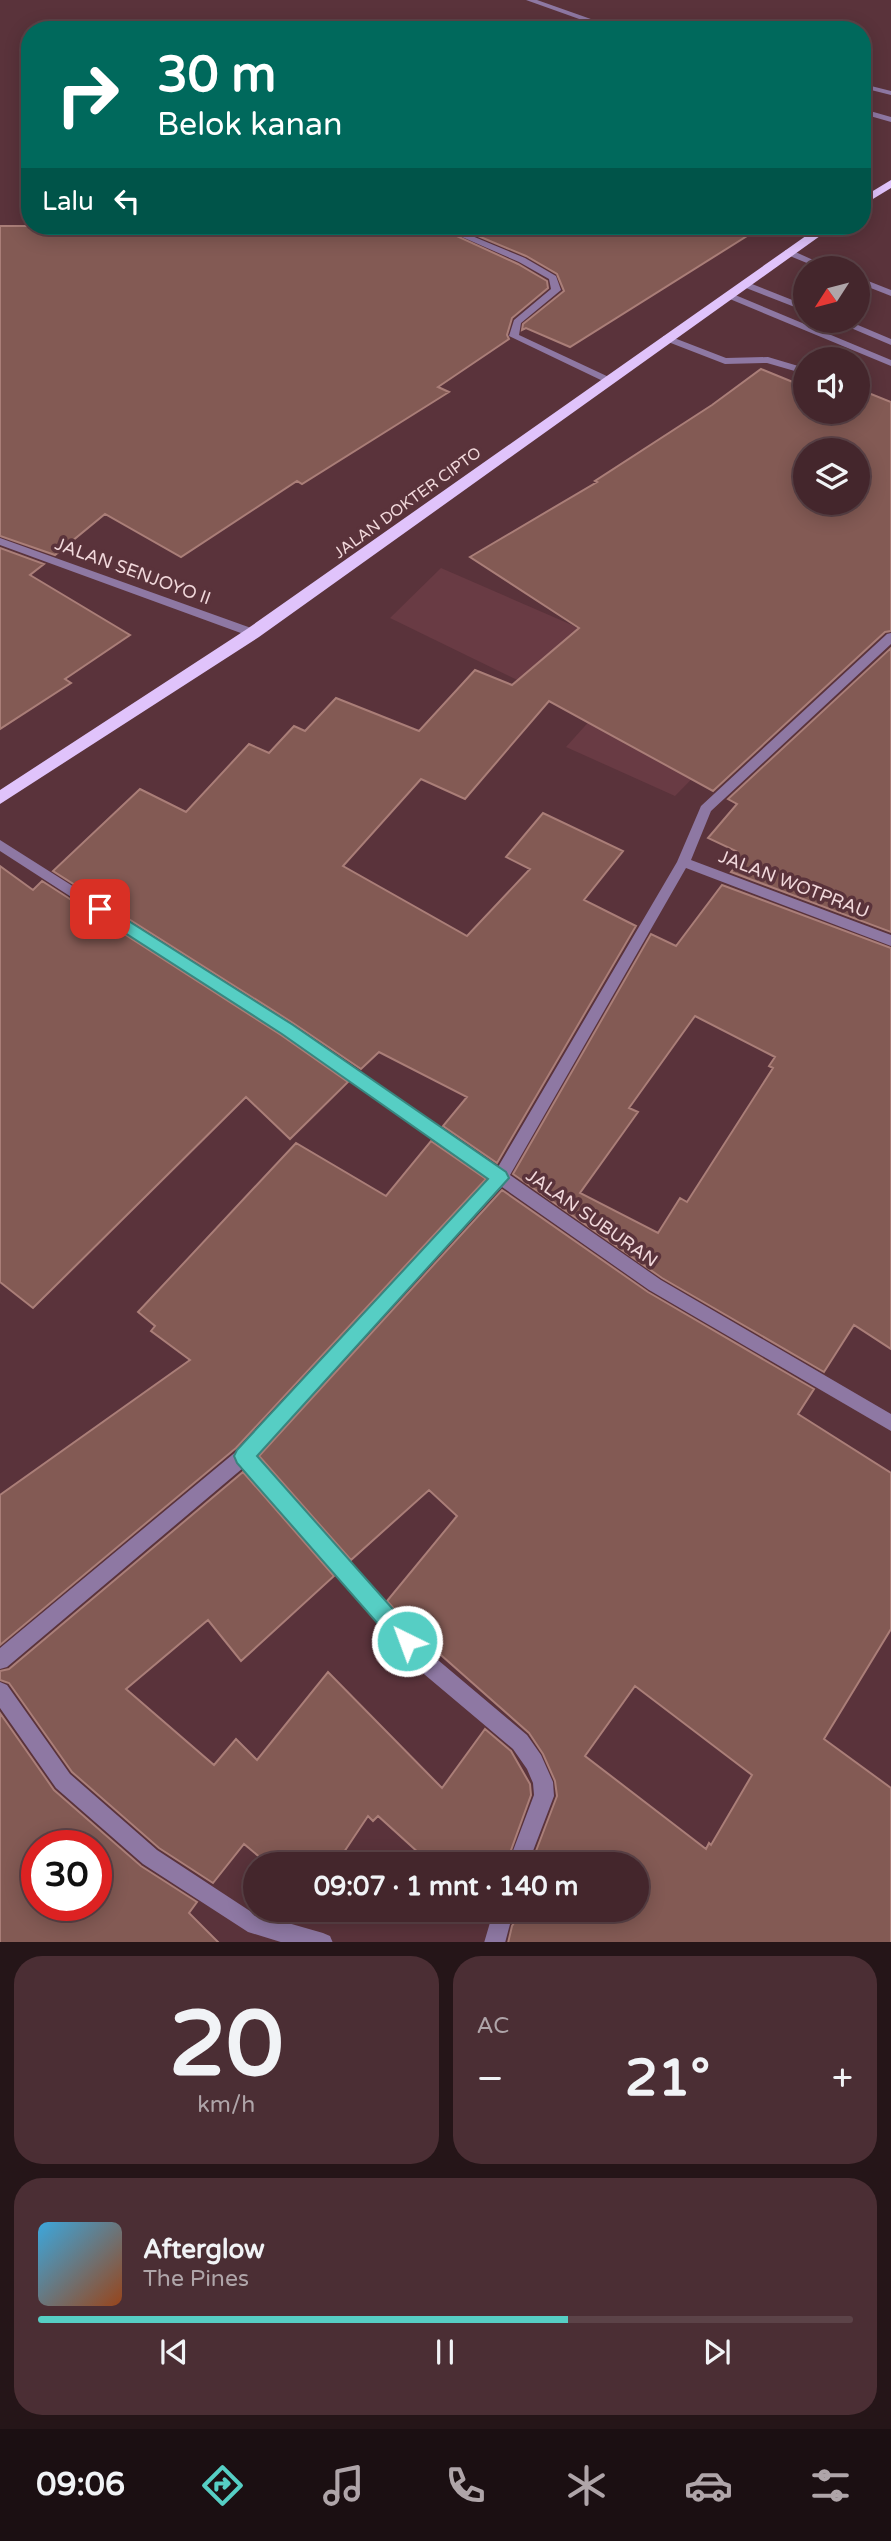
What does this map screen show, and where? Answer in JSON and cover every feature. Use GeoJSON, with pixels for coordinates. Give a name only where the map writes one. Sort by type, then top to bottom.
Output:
{"type":"FeatureCollection","features":[{"type":"Feature","properties":{"kind":"highway"},"geometry":{"type":"LineString","coordinates":[[871,197],[891,183]]}},
{"type":"Feature","properties":{"kind":"highway","name":"JALAN DOKTER CIPTO"},"geometry":{"type":"LineString","coordinates":[[0,798],[253,633],[814,235]]}},
{"type":"Feature","properties":{"kind":"street"},"geometry":{"type":"LineString","coordinates":[[530,0],[592,21]]}},
{"type":"Feature","properties":{"kind":"street"},"geometry":{"type":"LineString","coordinates":[[871,88],[891,93]]}},
{"type":"Feature","properties":{"kind":"street"},"geometry":{"type":"LineString","coordinates":[[871,114],[891,120]]}},
{"type":"Feature","properties":{"kind":"street"},"geometry":{"type":"LineString","coordinates":[[462,235],[522,260],[553,278],[556,290],[517,322],[514,336],[608,380]]}},
{"type":"Feature","properties":{"kind":"street"},"geometry":{"type":"LineString","coordinates":[[788,252],[798,256]]}},
{"type":"Feature","properties":{"kind":"street"},"geometry":{"type":"LineString","coordinates":[[744,284],[793,303]]}},
{"type":"Feature","properties":{"kind":"street"},"geometry":{"type":"LineString","coordinates":[[870,284],[891,293]]}},
{"type":"Feature","properties":{"kind":"street"},"geometry":{"type":"LineString","coordinates":[[728,295],[891,363]]}},
{"type":"Feature","properties":{"kind":"street"},"geometry":{"type":"LineString","coordinates":[[869,333],[891,342]]}},
{"type":"Feature","properties":{"kind":"street"},"geometry":{"type":"LineString","coordinates":[[666,338],[725,361],[768,360],[793,367]]}},
{"type":"Feature","properties":{"kind":"street","name":"JALAN SENJOYO II"},"geometry":{"type":"LineString","coordinates":[[0,541],[253,633]]}},
{"type":"Feature","properties":{"kind":"street"},"geometry":{"type":"LineString","coordinates":[[0,1660],[244,1456],[500,1178],[683,862],[706,808],[891,637]]}},
{"type":"Feature","properties":{"kind":"street","name":"JALAN SUBURAN"},"geometry":{"type":"LineString","coordinates":[[0,845],[287,1029],[655,1285],[891,1423]]}},
{"type":"Feature","properties":{"kind":"street","name":"JALAN WOTPRAU"},"geometry":{"type":"LineString","coordinates":[[683,862],[891,941]]}},
{"type":"Feature","properties":{"kind":"street"},"geometry":{"type":"LineString","coordinates":[[244,1456],[425,1662],[520,1742],[534,1762],[543,1782],[544,1796],[523,1852]]}},
{"type":"Feature","properties":{"kind":"street"},"geometry":{"type":"LineString","coordinates":[[0,1692],[63,1781],[150,1857],[247,1922],[323,1942]]}},
{"type":"Feature","properties":{"kind":"street"},"geometry":{"type":"LineString","coordinates":[[494,1942],[500,1922]]}},
{"type":"Feature","properties":{"kind":"shaded area"},"geometry":{"type":"Polygon","coordinates":[[[441,568],[572,625],[739,731],[675,796],[566,747],[593,717],[390,618],[441,568]]]}},
{"type":"Feature","properties":{"kind":"building"},"geometry":{"type":"Polygon","coordinates":[[[0,226],[21,226],[21,235],[455,235],[518,264],[547,281],[548,288],[512,318],[507,335],[509,339],[438,387],[449,392],[302,484],[297,481],[181,557],[105,514],[55,555],[0,536],[0,226]]]}},
{"type":"Feature","properties":{"kind":"building"},"geometry":{"type":"Polygon","coordinates":[[[476,235],[749,235],[570,347],[526,328],[522,330],[523,324],[564,291],[557,274],[526,256],[476,235]]]}},
{"type":"Feature","properties":{"kind":"building"},"geometry":{"type":"Polygon","coordinates":[[[761,369],[793,382],[793,424],[870,424],[870,394],[891,402],[891,631],[885,632],[713,791],[549,701],[465,799],[421,779],[343,866],[467,936],[530,869],[506,857],[543,813],[623,851],[584,900],[636,926],[497,1163],[443,1126],[467,1097],[379,1052],[361,1069],[53,871],[140,789],[186,812],[249,744],[269,753],[294,726],[305,731],[336,698],[419,731],[475,670],[512,685],[579,628],[470,557],[597,482],[595,481],[712,405],[761,369]]]}},
{"type":"Feature","properties":{"kind":"building"},"geometry":{"type":"Polygon","coordinates":[[[0,548],[44,564],[30,575],[130,635],[65,679],[71,683],[0,729],[0,548]]]}},
{"type":"Feature","properties":{"kind":"building"},"geometry":{"type":"Polygon","coordinates":[[[891,648],[891,932],[731,872],[737,865],[728,861],[736,851],[708,838],[737,804],[728,799],[891,648]]]}},
{"type":"Feature","properties":{"kind":"building"},"geometry":{"type":"Polygon","coordinates":[[[0,866],[33,890],[42,881],[281,1035],[348,1082],[290,1139],[246,1097],[33,1308],[0,1282],[0,866]]]}},
{"type":"Feature","properties":{"kind":"building"},"geometry":{"type":"Polygon","coordinates":[[[722,885],[891,948],[891,1349],[854,1325],[824,1372],[662,1278],[513,1174],[651,934],[676,946],[722,885]],[[695,1016],[629,1108],[638,1112],[580,1193],[658,1233],[680,1198],[687,1202],[773,1068],[769,1066],[775,1057],[695,1016]]]}},
{"type":"Feature","properties":{"kind":"building"},"geometry":{"type":"Polygon","coordinates":[[[431,1141],[486,1179],[236,1448],[0,1645],[0,1495],[190,1360],[151,1331],[155,1326],[138,1312],[296,1143],[386,1196],[431,1141]]]}},
{"type":"Feature","properties":{"kind":"building"},"geometry":{"type":"Polygon","coordinates":[[[502,1190],[648,1292],[814,1389],[798,1414],[891,1473],[891,1629],[824,1739],[891,1788],[891,1942],[508,1942],[515,1922],[649,1922],[649,1852],[536,1852],[557,1796],[555,1781],[543,1754],[529,1733],[416,1633],[387,1601],[457,1516],[429,1490],[351,1560],[259,1456],[502,1190]],[[635,1686],[585,1756],[706,1849],[709,1843],[711,1845],[752,1775],[635,1686]]]}},
{"type":"Feature","properties":{"kind":"building"},"geometry":{"type":"Polygon","coordinates":[[[243,1472],[334,1576],[241,1661],[208,1620],[126,1689],[214,1765],[236,1739],[257,1760],[328,1672],[442,1788],[485,1729],[511,1751],[530,1784],[531,1795],[510,1852],[418,1852],[378,1816],[373,1821],[368,1816],[344,1852],[254,1852],[244,1844],[213,1883],[159,1848],[72,1772],[9,1683],[0,1680],[0,1671],[9,1669],[243,1472]]]}},
{"type":"Feature","properties":{"kind":"building"},"geometry":{"type":"Polygon","coordinates":[[[0,1713],[54,1790],[100,1830],[21,1830],[21,1921],[112,1921],[112,1841],[141,1866],[197,1902],[189,1913],[218,1942],[0,1942],[0,1713]]]}},
{"type":"Feature","properties":{"kind":"route"},"geometry":{"type":"LineString","coordinates":[[100,909],[287,1029],[500,1178],[244,1456],[407,1641]]}}]}
